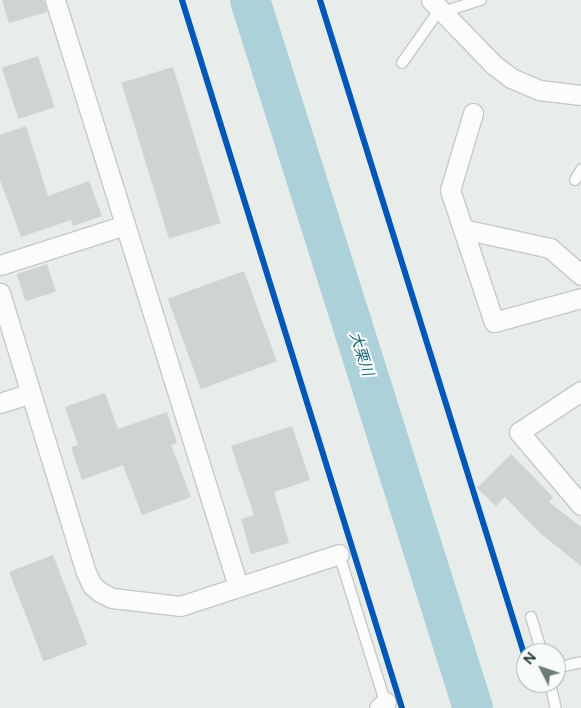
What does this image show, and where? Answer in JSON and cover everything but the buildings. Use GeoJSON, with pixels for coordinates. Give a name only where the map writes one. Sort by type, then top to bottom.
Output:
{"type":"FeatureCollection","features":[{"type":"Feature","properties":{"kind":"street"},"geometry":{"type":"LineString","coordinates":[[55,0],[238,586]]}},
{"type":"Feature","properties":{"kind":"street"},"geometry":{"type":"LineString","coordinates":[[438,6],[494,65],[511,78],[539,90],[581,95]]}},
{"type":"Feature","properties":{"kind":"street"},"geometry":{"type":"LineString","coordinates":[[473,113],[450,190],[494,322],[581,298]]}},
{"type":"Feature","properties":{"kind":"street"},"geometry":{"type":"LineString","coordinates":[[0,265],[125,225]]}},
{"type":"Feature","properties":{"kind":"street"},"geometry":{"type":"LineString","coordinates":[[464,229],[550,248],[581,275]]}},
{"type":"Feature","properties":{"kind":"street"},"geometry":{"type":"LineString","coordinates":[[0,293],[85,570],[96,589],[112,598],[180,606],[339,554]]}},
{"type":"Feature","properties":{"kind":"street"},"geometry":{"type":"LineString","coordinates":[[581,392],[518,432],[581,505]]}},
{"type":"Feature","properties":{"kind":"street"},"geometry":{"type":"LineString","coordinates":[[0,403],[30,393]]}},
{"type":"Feature","properties":{"kind":"lane"},"geometry":{"type":"LineString","coordinates":[[402,62],[438,6],[481,0]]}},
{"type":"Feature","properties":{"kind":"lane"},"geometry":{"type":"LineString","coordinates":[[575,180],[581,170]]}},
{"type":"Feature","properties":{"kind":"lane"},"geometry":{"type":"LineString","coordinates":[[339,554],[384,706]]}},
{"type":"Feature","properties":{"kind":"lane"},"geometry":{"type":"LineString","coordinates":[[532,617],[539,643]]}},
{"type":"Feature","properties":{"kind":"lane"},"geometry":{"type":"LineString","coordinates":[[566,666],[581,662]]}},
{"type":"Feature","properties":{"kind":"lane"},"geometry":{"type":"LineString","coordinates":[[552,693],[556,708]]}},
{"type":"Feature","properties":{"kind":"waterway","name":"大栗川"},"geometry":{"type":"LineString","coordinates":[[250,0],[473,708]]}},
{"type":"Feature","properties":{"kind":"cycle path"},"geometry":{"type":"LineString","coordinates":[[182,0],[402,708]]}},
{"type":"Feature","properties":{"kind":"cycle path"},"geometry":{"type":"LineString","coordinates":[[320,0],[521,643]]}}]}
